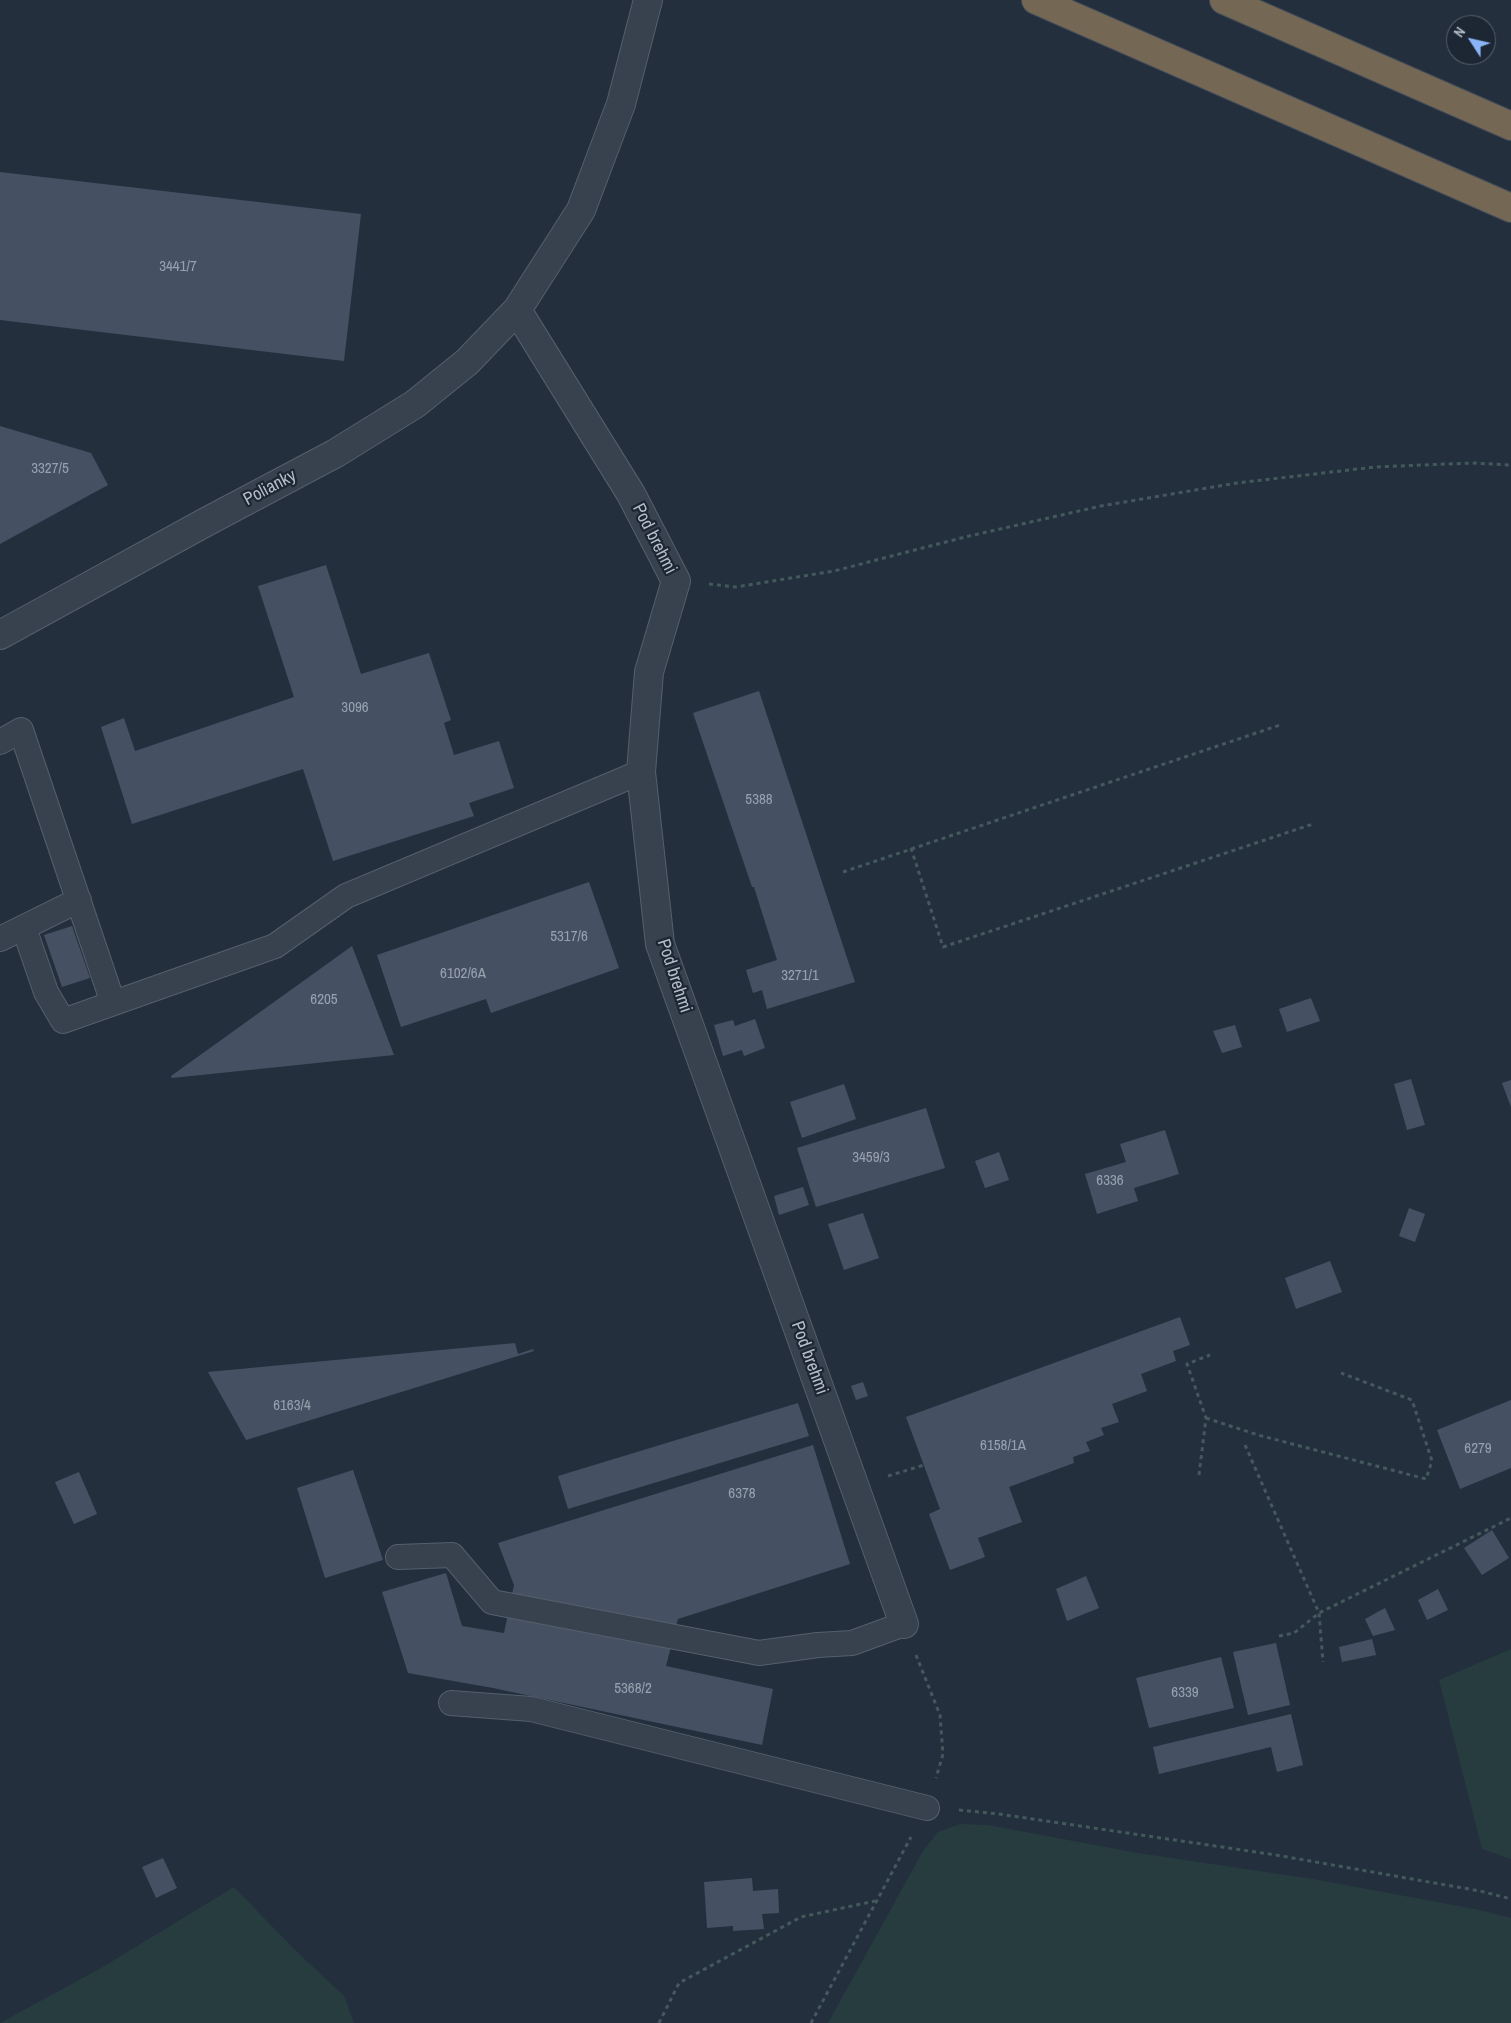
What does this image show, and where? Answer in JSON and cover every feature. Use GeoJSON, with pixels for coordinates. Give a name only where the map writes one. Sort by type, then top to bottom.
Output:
{"type":"FeatureCollection","features":[{"type":"Feature","properties":{"kind":"highway"},"geometry":{"type":"LineString","coordinates":[[1036,0],[1511,208]]}},
{"type":"Feature","properties":{"kind":"highway"},"geometry":{"type":"LineString","coordinates":[[1224,0],[1511,126]]}},
{"type":"Feature","properties":{"kind":"street","name":"Polianky"},"geometry":{"type":"LineString","coordinates":[[0,635],[336,453],[415,404],[467,362],[517,310],[581,210],[621,104],[648,0]]}},
{"type":"Feature","properties":{"kind":"street","name":"Pod brehmi"},"geometry":{"type":"LineString","coordinates":[[517,310],[631,494],[676,581],[649,672],[641,772],[660,944],[904,1624]]}},
{"type":"Feature","properties":{"kind":"lane"},"geometry":{"type":"LineString","coordinates":[[0,742],[21,730],[113,1003]]}},
{"type":"Feature","properties":{"kind":"lane"},"geometry":{"type":"LineString","coordinates":[[24,928],[46,992],[63,1021],[275,946],[346,896],[641,772]]}},
{"type":"Feature","properties":{"kind":"lane"},"geometry":{"type":"LineString","coordinates":[[0,939],[79,900]]}},
{"type":"Feature","properties":{"kind":"lane"},"geometry":{"type":"LineString","coordinates":[[398,1557],[452,1555],[492,1602],[759,1653],[852,1643],[904,1624]]}},
{"type":"Feature","properties":{"kind":"lane"},"geometry":{"type":"LineString","coordinates":[[452,1703],[531,1709],[927,1808]]}},
{"type":"Feature","properties":{"kind":"path"},"geometry":{"type":"LineString","coordinates":[[676,581],[736,587],[834,571],[965,537],[1101,506],[1237,483],[1376,467],[1472,463],[1511,465]]}},
{"type":"Feature","properties":{"kind":"path"},"geometry":{"type":"LineString","coordinates":[[843,872],[1280,725]]}},
{"type":"Feature","properties":{"kind":"path"},"geometry":{"type":"LineString","coordinates":[[911,848],[944,947],[1313,824]]}},
{"type":"Feature","properties":{"kind":"path"},"geometry":{"type":"LineString","coordinates":[[1199,1475],[1206,1418],[1187,1364],[1210,1355]]}},
{"type":"Feature","properties":{"kind":"path"},"geometry":{"type":"LineString","coordinates":[[1206,1418],[1258,1435],[1426,1479],[1432,1461],[1412,1400],[1341,1373]]}},
{"type":"Feature","properties":{"kind":"path"},"geometry":{"type":"LineString","coordinates":[[1245,1445],[1319,1613],[1323,1662]]}},
{"type":"Feature","properties":{"kind":"path"},"geometry":{"type":"LineString","coordinates":[[892,1474],[924,1464]]}},
{"type":"Feature","properties":{"kind":"path"},"geometry":{"type":"LineString","coordinates":[[1278,1636],[1294,1633],[1319,1613],[1511,1518]]}},
{"type":"Feature","properties":{"kind":"path"},"geometry":{"type":"LineString","coordinates":[[811,2023],[875,1901],[927,1808],[943,1754],[940,1715],[904,1624]]}},
{"type":"Feature","properties":{"kind":"path"},"geometry":{"type":"LineString","coordinates":[[927,1808],[999,1814],[1153,1835],[1391,1874],[1480,1891],[1511,1899]]}},
{"type":"Feature","properties":{"kind":"path"},"geometry":{"type":"LineString","coordinates":[[659,2023],[679,1983],[801,1917],[875,1901]]}},
{"type":"Feature","properties":{"kind":"green space"},"geometry":{"type":"Polygon","coordinates":[[[1511,1649],[1511,1859],[1482,1849],[1439,1680],[1511,1649]]]}},
{"type":"Feature","properties":{"kind":"green space"},"geometry":{"type":"Polygon","coordinates":[[[960,1824],[988,1825],[1138,1853],[1313,1879],[1480,1910],[1511,1918],[1511,2023],[828,2023],[923,1851],[938,1832],[960,1824]]]}},
{"type":"Feature","properties":{"kind":"green space"},"geometry":{"type":"Polygon","coordinates":[[[234,1887],[294,1949],[344,1996],[354,2023],[0,2023],[101,1968],[234,1887]]]}},
{"type":"Feature","properties":{"kind":"building"},"geometry":{"type":"Polygon","coordinates":[[[0,172],[361,214],[344,361],[0,320],[0,172]]]}},
{"type":"Feature","properties":{"kind":"building"},"geometry":{"type":"Polygon","coordinates":[[[0,426],[91,453],[108,485],[0,544],[0,426]]]}},
{"type":"Feature","properties":{"kind":"building"},"geometry":{"type":"Polygon","coordinates":[[[326,565],[361,674],[429,653],[451,720],[444,723],[454,755],[499,741],[514,788],[469,803],[474,816],[333,861],[303,769],[132,824],[101,727],[124,718],[135,751],[294,697],[258,586],[326,565]]]}},
{"type":"Feature","properties":{"kind":"building"},"geometry":{"type":"Polygon","coordinates":[[[759,691],[855,982],[767,1009],[762,990],[753,993],[746,970],[777,960],[754,887],[752,887],[693,713],[759,691]]]}},
{"type":"Feature","properties":{"kind":"building"},"geometry":{"type":"Polygon","coordinates":[[[589,882],[619,968],[491,1013],[486,999],[401,1027],[377,955],[589,882]]]}},
{"type":"Feature","properties":{"kind":"building"},"geometry":{"type":"Polygon","coordinates":[[[72,926],[90,978],[62,987],[44,935],[72,926]]]}},
{"type":"Feature","properties":{"kind":"building"},"geometry":{"type":"Polygon","coordinates":[[[352,946],[394,1055],[172,1078],[171,1076],[352,946]]]}},
{"type":"Feature","properties":{"kind":"building"},"geometry":{"type":"Polygon","coordinates":[[[1311,998],[1320,1021],[1287,1032],[1279,1009],[1311,998]]]}},
{"type":"Feature","properties":{"kind":"building"},"geometry":{"type":"Polygon","coordinates":[[[755,1019],[765,1048],[744,1056],[742,1050],[723,1056],[714,1025],[733,1020],[735,1026],[755,1019]]]}},
{"type":"Feature","properties":{"kind":"building"},"geometry":{"type":"Polygon","coordinates":[[[1235,1025],[1242,1047],[1222,1053],[1213,1031],[1235,1025]]]}},
{"type":"Feature","properties":{"kind":"building"},"geometry":{"type":"Polygon","coordinates":[[[1411,1079],[1425,1125],[1407,1130],[1394,1084],[1411,1079]]]}},
{"type":"Feature","properties":{"kind":"building"},"geometry":{"type":"Polygon","coordinates":[[[1511,1080],[1511,1107],[1502,1083],[1511,1080]]]}},
{"type":"Feature","properties":{"kind":"building"},"geometry":{"type":"Polygon","coordinates":[[[844,1084],[856,1119],[802,1138],[790,1102],[844,1084]]]}},
{"type":"Feature","properties":{"kind":"building"},"geometry":{"type":"Polygon","coordinates":[[[926,1108],[945,1168],[816,1207],[797,1148],[926,1108]]]}},
{"type":"Feature","properties":{"kind":"building"},"geometry":{"type":"Polygon","coordinates":[[[1165,1130],[1179,1174],[1134,1188],[1138,1201],[1097,1214],[1085,1174],[1126,1162],[1120,1144],[1165,1130]]]}},
{"type":"Feature","properties":{"kind":"building"},"geometry":{"type":"Polygon","coordinates":[[[999,1152],[1009,1180],[985,1188],[975,1161],[999,1152]]]}},
{"type":"Feature","properties":{"kind":"building"},"geometry":{"type":"Polygon","coordinates":[[[803,1187],[809,1205],[779,1215],[774,1196],[803,1187]]]}},
{"type":"Feature","properties":{"kind":"building"},"geometry":{"type":"Polygon","coordinates":[[[1409,1208],[1425,1214],[1415,1242],[1399,1236],[1409,1208]]]}},
{"type":"Feature","properties":{"kind":"building"},"geometry":{"type":"Polygon","coordinates":[[[863,1213],[879,1258],[844,1270],[828,1224],[863,1213]]]}},
{"type":"Feature","properties":{"kind":"building"},"geometry":{"type":"Polygon","coordinates":[[[1330,1261],[1342,1292],[1296,1309],[1285,1278],[1330,1261]]]}},
{"type":"Feature","properties":{"kind":"building"},"geometry":{"type":"Polygon","coordinates":[[[1180,1317],[1190,1345],[1173,1351],[1176,1361],[1141,1374],[1147,1391],[1112,1404],[1119,1422],[1101,1428],[1104,1435],[1086,1442],[1090,1451],[1073,1457],[1074,1463],[1009,1487],[1022,1522],[978,1538],[985,1557],[950,1570],[929,1514],[940,1509],[906,1417],[1180,1317]]]}},
{"type":"Feature","properties":{"kind":"building"},"geometry":{"type":"Polygon","coordinates":[[[515,1343],[518,1354],[533,1349],[534,1351],[246,1440],[208,1372],[515,1343]]]}},
{"type":"Feature","properties":{"kind":"building"},"geometry":{"type":"Polygon","coordinates":[[[863,1382],[868,1396],[856,1400],[851,1386],[863,1382]]]}},
{"type":"Feature","properties":{"kind":"building"},"geometry":{"type":"Polygon","coordinates":[[[1511,1400],[1511,1468],[1460,1489],[1437,1430],[1511,1400]]]}},
{"type":"Feature","properties":{"kind":"building"},"geometry":{"type":"Polygon","coordinates":[[[798,1403],[809,1436],[568,1509],[558,1476],[798,1403]]]}},
{"type":"Feature","properties":{"kind":"building"},"geometry":{"type":"Polygon","coordinates":[[[813,1445],[850,1564],[678,1619],[666,1666],[773,1689],[762,1745],[493,1688],[408,1673],[382,1592],[446,1573],[462,1626],[504,1633],[514,1585],[498,1543],[813,1445]]]}},
{"type":"Feature","properties":{"kind":"building"},"geometry":{"type":"Polygon","coordinates":[[[353,1470],[383,1560],[325,1578],[297,1488],[353,1470]]]}},
{"type":"Feature","properties":{"kind":"building"},"geometry":{"type":"Polygon","coordinates":[[[79,1472],[97,1514],[74,1524],[55,1482],[79,1472]]]}},
{"type":"Feature","properties":{"kind":"building"},"geometry":{"type":"Polygon","coordinates":[[[1492,1530],[1509,1558],[1482,1575],[1464,1548],[1492,1530]]]}},
{"type":"Feature","properties":{"kind":"building"},"geometry":{"type":"Polygon","coordinates":[[[1086,1576],[1099,1608],[1067,1621],[1056,1589],[1086,1576]]]}},
{"type":"Feature","properties":{"kind":"building"},"geometry":{"type":"Polygon","coordinates":[[[1438,1589],[1448,1610],[1427,1620],[1418,1600],[1438,1589]]]}},
{"type":"Feature","properties":{"kind":"building"},"geometry":{"type":"Polygon","coordinates":[[[1385,1608],[1395,1630],[1373,1636],[1365,1619],[1385,1608]]]}},
{"type":"Feature","properties":{"kind":"building"},"geometry":{"type":"Polygon","coordinates":[[[1372,1639],[1376,1655],[1342,1662],[1339,1647],[1372,1639]]]}},
{"type":"Feature","properties":{"kind":"building"},"geometry":{"type":"Polygon","coordinates":[[[1276,1643],[1290,1705],[1248,1715],[1233,1652],[1276,1643]]]}},
{"type":"Feature","properties":{"kind":"building"},"geometry":{"type":"Polygon","coordinates":[[[1221,1657],[1234,1708],[1149,1728],[1136,1678],[1221,1657]]]}},
{"type":"Feature","properties":{"kind":"building"},"geometry":{"type":"Polygon","coordinates":[[[1291,1714],[1303,1765],[1277,1772],[1271,1747],[1159,1774],[1153,1747],[1291,1714]]]}},
{"type":"Feature","properties":{"kind":"building"},"geometry":{"type":"Polygon","coordinates":[[[163,1858],[177,1888],[156,1898],[142,1867],[163,1858]]]}},
{"type":"Feature","properties":{"kind":"building"},"geometry":{"type":"Polygon","coordinates":[[[752,1878],[753,1891],[778,1889],[779,1913],[762,1914],[764,1929],[733,1931],[733,1926],[707,1928],[704,1882],[752,1878]]]}}]}
